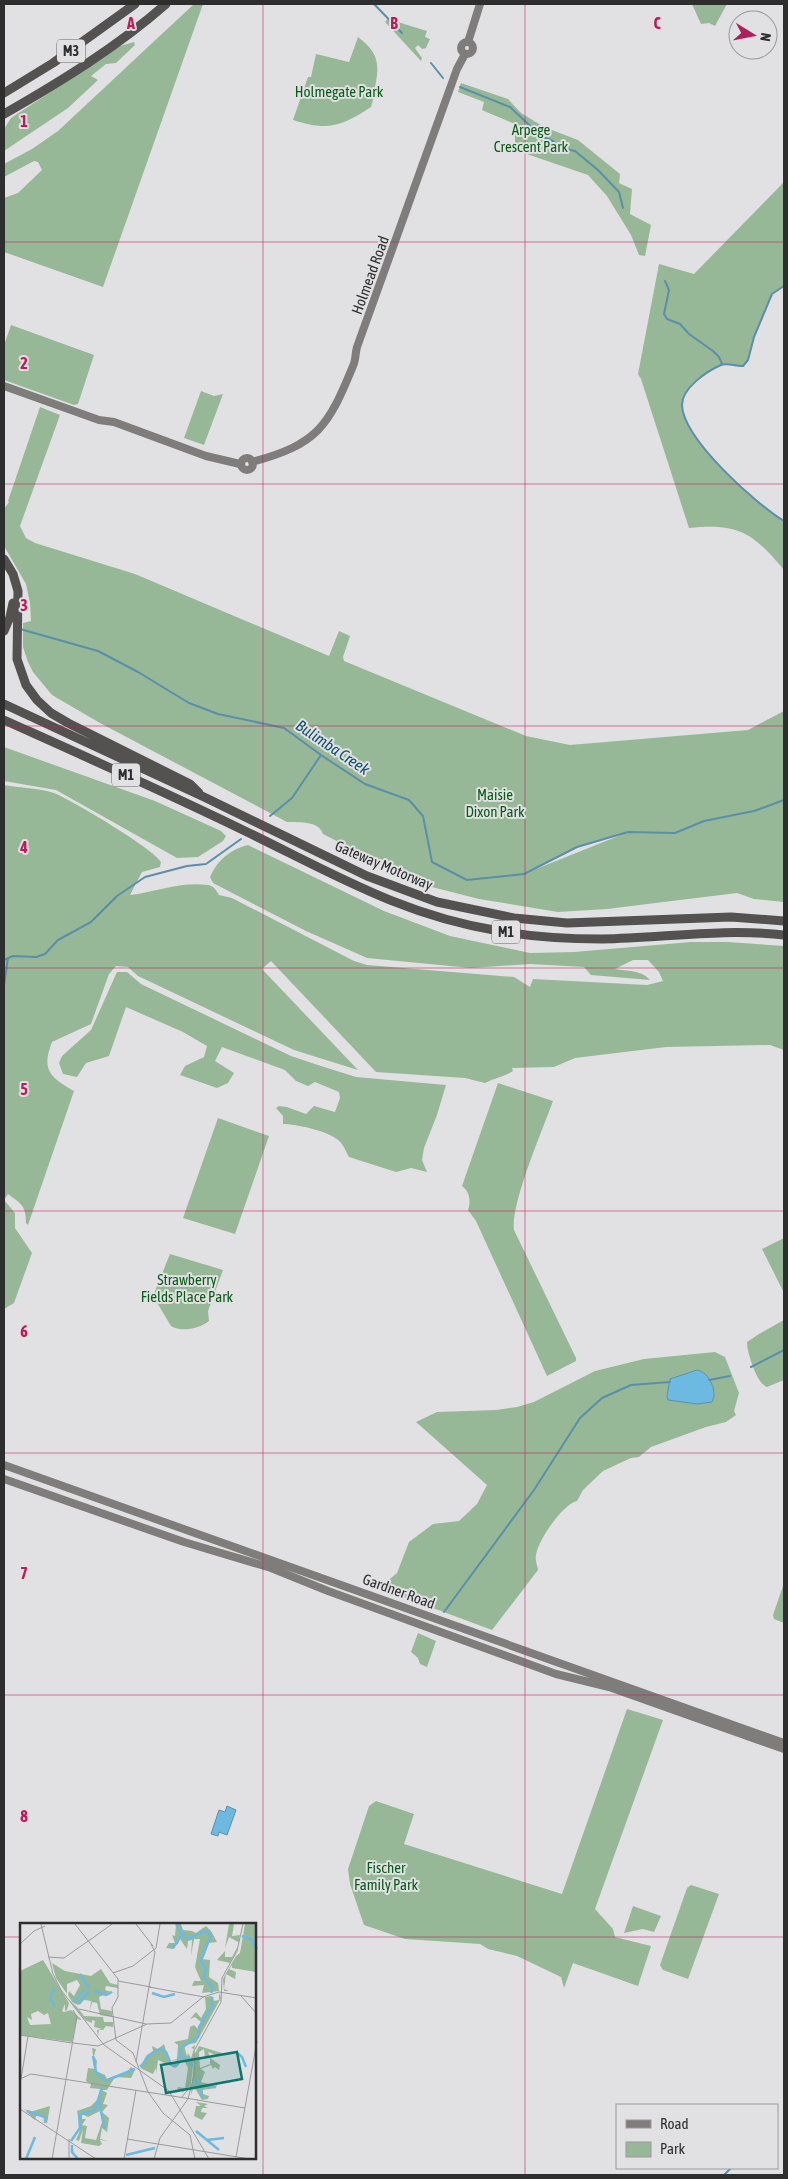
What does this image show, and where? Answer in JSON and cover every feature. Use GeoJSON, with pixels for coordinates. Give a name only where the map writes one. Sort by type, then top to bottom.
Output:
{"type":"FeatureCollection","features":[{"type":"Feature","properties":{"kind":"highway","name":"M3"},"geometry":{"type":"LineString","coordinates":[[4,93],[54,63],[134,4]]}},
{"type":"Feature","properties":{"kind":"highway","name":"M3"},"geometry":{"type":"LineString","coordinates":[[4,114],[99,55],[166,4]]}},
{"type":"Feature","properties":{"kind":"highway"},"geometry":{"type":"LineString","coordinates":[[4,559],[16,583],[13,618],[4,631]]}},
{"type":"Feature","properties":{"kind":"highway"},"geometry":{"type":"LineString","coordinates":[[4,568],[12,590],[17,658],[26,685],[37,700],[51,713],[68,723],[190,784],[204,797]]}},
{"type":"Feature","properties":{"kind":"highway","name":"Gateway Motorway"},"geometry":{"type":"LineString","coordinates":[[4,704],[204,797],[367,876],[419,896],[466,909],[514,918],[567,923],[731,917],[784,921]]}},
{"type":"Feature","properties":{"kind":"highway","name":"Gateway Motorway"},"geometry":{"type":"LineString","coordinates":[[4,720],[230,824],[358,888],[404,907],[448,920],[514,934],[565,938],[604,939],[731,932],[784,935]]}},
{"type":"Feature","properties":{"kind":"street","name":"Holmead Road"},"geometry":{"type":"LineString","coordinates":[[4,386],[99,420],[114,422],[206,456],[240,464],[245,458],[250,459],[252,462],[276,456],[300,444],[322,427],[339,401],[354,366],[357,347],[457,69],[465,54],[461,46],[468,42],[480,4]]}},
{"type":"Feature","properties":{"kind":"street","name":"Gardner Road"},"geometry":{"type":"LineString","coordinates":[[4,1465],[784,1743]]}},
{"type":"Feature","properties":{"kind":"street"},"geometry":{"type":"LineString","coordinates":[[27,1474],[26,1480],[37,1486],[40,1490]]}},
{"type":"Feature","properties":{"kind":"street","name":"Gardner Road"},"geometry":{"type":"LineString","coordinates":[[4,1479],[40,1490],[184,1542],[276,1570],[328,1591],[556,1674],[609,1686],[784,1749]]}},
{"type":"Feature","properties":{"kind":"green space"},"geometry":{"type":"Polygon","coordinates":[[[194,4],[203,4],[103,287],[4,252],[4,198],[18,193],[42,170],[38,162],[34,161],[4,177],[4,164],[32,149],[58,131],[194,4]]]}},
{"type":"Feature","properties":{"kind":"green space"},"geometry":{"type":"Polygon","coordinates":[[[692,4],[727,4],[715,26],[709,23],[701,24],[692,4]]]}},
{"type":"Feature","properties":{"kind":"green space"},"geometry":{"type":"Polygon","coordinates":[[[388,19],[427,31],[425,37],[430,39],[426,48],[422,49],[418,45],[415,48],[422,58],[421,61],[385,22],[388,19]]]}},
{"type":"Feature","properties":{"kind":"green space","name":"Holmegate Park"},"geometry":{"type":"Polygon","coordinates":[[[358,37],[370,48],[376,59],[377,79],[371,107],[351,119],[334,125],[315,125],[293,120],[308,77],[311,77],[316,54],[349,62],[358,37]]]}},
{"type":"Feature","properties":{"kind":"green space"},"geometry":{"type":"Polygon","coordinates":[[[134,42],[135,45],[116,63],[106,64],[91,76],[98,80],[68,108],[4,151],[4,129],[11,118],[120,46],[134,42]]]}},
{"type":"Feature","properties":{"kind":"green space","name":"Arpege Crescent Park"},"geometry":{"type":"Polygon","coordinates":[[[461,83],[508,99],[521,113],[544,127],[578,140],[620,174],[619,183],[632,189],[630,214],[651,225],[645,256],[639,255],[631,235],[607,196],[588,175],[515,150],[515,124],[482,110],[484,102],[458,92],[461,83]]]}},
{"type":"Feature","properties":{"kind":"green space"},"geometry":{"type":"Polygon","coordinates":[[[784,182],[784,286],[772,294],[754,337],[748,360],[743,366],[724,364],[709,371],[686,392],[682,405],[694,435],[707,452],[740,486],[784,521],[784,570],[763,547],[744,533],[721,527],[689,528],[638,374],[659,264],[694,274],[784,182]]]}},
{"type":"Feature","properties":{"kind":"green space"},"geometry":{"type":"Polygon","coordinates":[[[11,325],[94,355],[78,404],[74,405],[4,380],[4,345],[11,325]]]}},
{"type":"Feature","properties":{"kind":"green space"},"geometry":{"type":"Polygon","coordinates":[[[201,391],[214,396],[223,394],[204,445],[184,438],[201,391]]]}},
{"type":"Feature","properties":{"kind":"green space","name":"Maisie Dixon Park"},"geometry":{"type":"Polygon","coordinates":[[[40,407],[60,415],[20,526],[26,538],[35,543],[135,574],[329,656],[339,631],[350,636],[343,657],[344,661],[526,736],[570,745],[748,730],[784,711],[784,902],[754,899],[737,893],[607,909],[558,912],[479,899],[428,886],[323,834],[313,824],[287,822],[100,723],[52,695],[33,672],[23,647],[23,623],[31,621],[30,603],[26,584],[4,546],[4,509],[40,407]],[[621,835],[577,847],[531,871],[621,835]]]}},
{"type":"Feature","properties":{"kind":"green space"},"geometry":{"type":"Polygon","coordinates":[[[4,747],[155,801],[221,831],[226,836],[223,841],[198,857],[177,858],[56,790],[4,781],[4,747]]]}},
{"type":"Feature","properties":{"kind":"green space"},"geometry":{"type":"Polygon","coordinates":[[[4,785],[48,791],[63,797],[111,825],[155,856],[161,862],[160,867],[142,872],[130,895],[188,884],[210,886],[215,888],[219,895],[232,898],[354,961],[367,965],[514,977],[530,987],[533,979],[647,985],[663,981],[659,972],[648,960],[633,960],[615,969],[643,974],[650,980],[591,975],[584,967],[530,964],[471,968],[367,958],[306,931],[213,883],[210,877],[213,871],[230,852],[248,845],[384,911],[450,936],[530,953],[574,952],[691,942],[728,942],[784,946],[784,1050],[770,1045],[666,1047],[575,1058],[554,1067],[512,1068],[513,1071],[510,1073],[485,1083],[465,1078],[376,1072],[271,961],[262,969],[358,1070],[294,1050],[138,976],[128,967],[116,966],[109,974],[91,1024],[52,1042],[47,1060],[50,1072],[74,1091],[28,1225],[24,1209],[19,1203],[8,1194],[4,1200],[4,785]]]}},
{"type":"Feature","properties":{"kind":"green space"},"geometry":{"type":"Polygon","coordinates":[[[117,972],[127,972],[141,984],[291,1056],[356,1077],[446,1085],[424,1148],[422,1160],[427,1172],[411,1168],[396,1172],[349,1157],[340,1141],[327,1134],[296,1125],[283,1124],[283,1116],[276,1108],[279,1106],[306,1114],[314,1106],[335,1112],[340,1098],[339,1092],[315,1082],[308,1086],[296,1081],[285,1070],[222,1047],[215,1061],[234,1073],[228,1083],[217,1088],[180,1075],[185,1066],[204,1057],[207,1046],[183,1032],[126,1007],[109,1056],[86,1063],[77,1077],[63,1074],[59,1063],[62,1056],[91,1030],[117,972]]]}},
{"type":"Feature","properties":{"kind":"green space"},"geometry":{"type":"Polygon","coordinates":[[[498,1083],[553,1101],[522,1186],[514,1218],[514,1230],[576,1358],[576,1361],[547,1376],[476,1221],[468,1210],[469,1197],[467,1191],[462,1186],[498,1083]]]}},
{"type":"Feature","properties":{"kind":"green space"},"geometry":{"type":"Polygon","coordinates":[[[218,1118],[269,1136],[235,1234],[183,1218],[218,1118]]]}},
{"type":"Feature","properties":{"kind":"green space"},"geometry":{"type":"Polygon","coordinates":[[[4,1200],[15,1213],[15,1228],[32,1253],[14,1303],[4,1309],[4,1200]]]}},
{"type":"Feature","properties":{"kind":"green space"},"geometry":{"type":"Polygon","coordinates":[[[784,1238],[784,1293],[762,1249],[784,1238]]]}},
{"type":"Feature","properties":{"kind":"green space","name":"Strawberry Fields Place Park"},"geometry":{"type":"Polygon","coordinates":[[[170,1254],[223,1270],[208,1311],[209,1321],[201,1326],[191,1329],[180,1329],[171,1326],[153,1296],[170,1254]]]}},
{"type":"Feature","properties":{"kind":"green space"},"geometry":{"type":"Polygon","coordinates":[[[784,1320],[784,1380],[767,1387],[763,1385],[756,1374],[747,1342],[784,1320]]]}},
{"type":"Feature","properties":{"kind":"green space"},"geometry":{"type":"Polygon","coordinates":[[[715,1352],[725,1357],[739,1393],[734,1411],[736,1415],[726,1422],[706,1427],[651,1447],[639,1457],[631,1458],[603,1471],[583,1490],[577,1501],[558,1515],[546,1532],[536,1555],[538,1570],[492,1630],[379,1588],[397,1573],[409,1542],[433,1524],[459,1521],[477,1504],[487,1485],[416,1422],[437,1412],[496,1410],[517,1407],[534,1402],[595,1371],[644,1359],[715,1352]],[[697,1370],[670,1379],[668,1400],[697,1404],[712,1402],[714,1398],[713,1388],[709,1378],[697,1370]]]}},
{"type":"Feature","properties":{"kind":"green space"},"geometry":{"type":"Polygon","coordinates":[[[784,1583],[784,1623],[774,1619],[773,1615],[784,1583]]]}},
{"type":"Feature","properties":{"kind":"green space"},"geometry":{"type":"Polygon","coordinates":[[[418,1633],[436,1641],[427,1667],[420,1664],[418,1658],[411,1652],[418,1633]]]}},
{"type":"Feature","properties":{"kind":"green space","name":"Fischer Family Park"},"geometry":{"type":"Polygon","coordinates":[[[627,1709],[663,1720],[595,1909],[613,1929],[615,1937],[651,1946],[638,1986],[573,1963],[564,1988],[561,1977],[517,1956],[488,1949],[480,1944],[405,1939],[364,1925],[350,1884],[348,1869],[369,1806],[376,1801],[414,1814],[404,1844],[562,1894],[627,1709]]]}},
{"type":"Feature","properties":{"kind":"green space"},"geometry":{"type":"Polygon","coordinates":[[[691,1885],[719,1894],[688,1979],[663,1970],[660,1965],[687,1888],[691,1885]]]}},
{"type":"Feature","properties":{"kind":"green space"},"geometry":{"type":"Polygon","coordinates":[[[633,1906],[661,1916],[654,1932],[643,1929],[624,1933],[633,1906]]]}},
{"type":"Feature","properties":{"kind":"water"},"geometry":{"type":"Polygon","coordinates":[[[697,1370],[709,1378],[714,1393],[712,1402],[697,1404],[668,1400],[670,1379],[697,1370]]]}},
{"type":"Feature","properties":{"kind":"water"},"geometry":{"type":"Polygon","coordinates":[[[227,1806],[236,1810],[227,1835],[219,1832],[218,1836],[211,1834],[219,1810],[225,1812],[227,1806]]]}},
{"type":"Feature","properties":{"kind":"waterway"},"geometry":{"type":"LineString","coordinates":[[374,4],[402,33]]}},
{"type":"Feature","properties":{"kind":"waterway"},"geometry":{"type":"LineString","coordinates":[[431,63],[443,78]]}},
{"type":"Feature","properties":{"kind":"waterway"},"geometry":{"type":"LineString","coordinates":[[460,87],[510,107],[541,136],[553,141],[560,148],[575,151],[598,170],[619,192],[623,208]]}},
{"type":"Feature","properties":{"kind":"waterway"},"geometry":{"type":"LineString","coordinates":[[665,281],[669,290],[664,314],[667,319],[680,324],[689,334],[713,351],[719,357],[722,364]]}},
{"type":"Feature","properties":{"kind":"waterway","name":"Bulimba Creek"},"geometry":{"type":"LineString","coordinates":[[784,286],[772,294],[754,337],[748,360],[743,366],[724,364],[709,371],[686,392],[682,405],[694,435],[707,452],[740,486],[784,521]]}},
{"type":"Feature","properties":{"kind":"waterway","name":"Bulimba Creek"},"geometry":{"type":"LineString","coordinates":[[20,629],[98,651],[138,672],[189,703],[218,714],[284,728],[365,784],[409,800],[423,816],[432,862],[467,880],[524,874],[577,847],[628,832],[675,833],[704,821],[754,811],[784,800]]}},
{"type":"Feature","properties":{"kind":"waterway"},"geometry":{"type":"LineString","coordinates":[[270,816],[292,798],[321,755]]}},
{"type":"Feature","properties":{"kind":"waterway"},"geometry":{"type":"LineString","coordinates":[[4,960],[13,956],[36,957],[45,954],[58,940],[91,922],[117,896],[145,877],[187,866],[206,864],[241,839]]}},
{"type":"Feature","properties":{"kind":"waterway"},"geometry":{"type":"LineString","coordinates":[[4,985],[8,958]]}},
{"type":"Feature","properties":{"kind":"waterway"},"geometry":{"type":"LineString","coordinates":[[751,1367],[784,1350]]}},
{"type":"Feature","properties":{"kind":"waterway"},"geometry":{"type":"LineString","coordinates":[[709,1380],[730,1376]]}},
{"type":"Feature","properties":{"kind":"waterway"},"geometry":{"type":"LineString","coordinates":[[444,1612],[534,1490],[580,1418],[602,1398],[631,1385],[670,1382]]}},
{"type":"Feature","properties":{"kind":"waterway"},"geometry":{"type":"LineString","coordinates":[[724,2175],[730,2169]]}}]}
